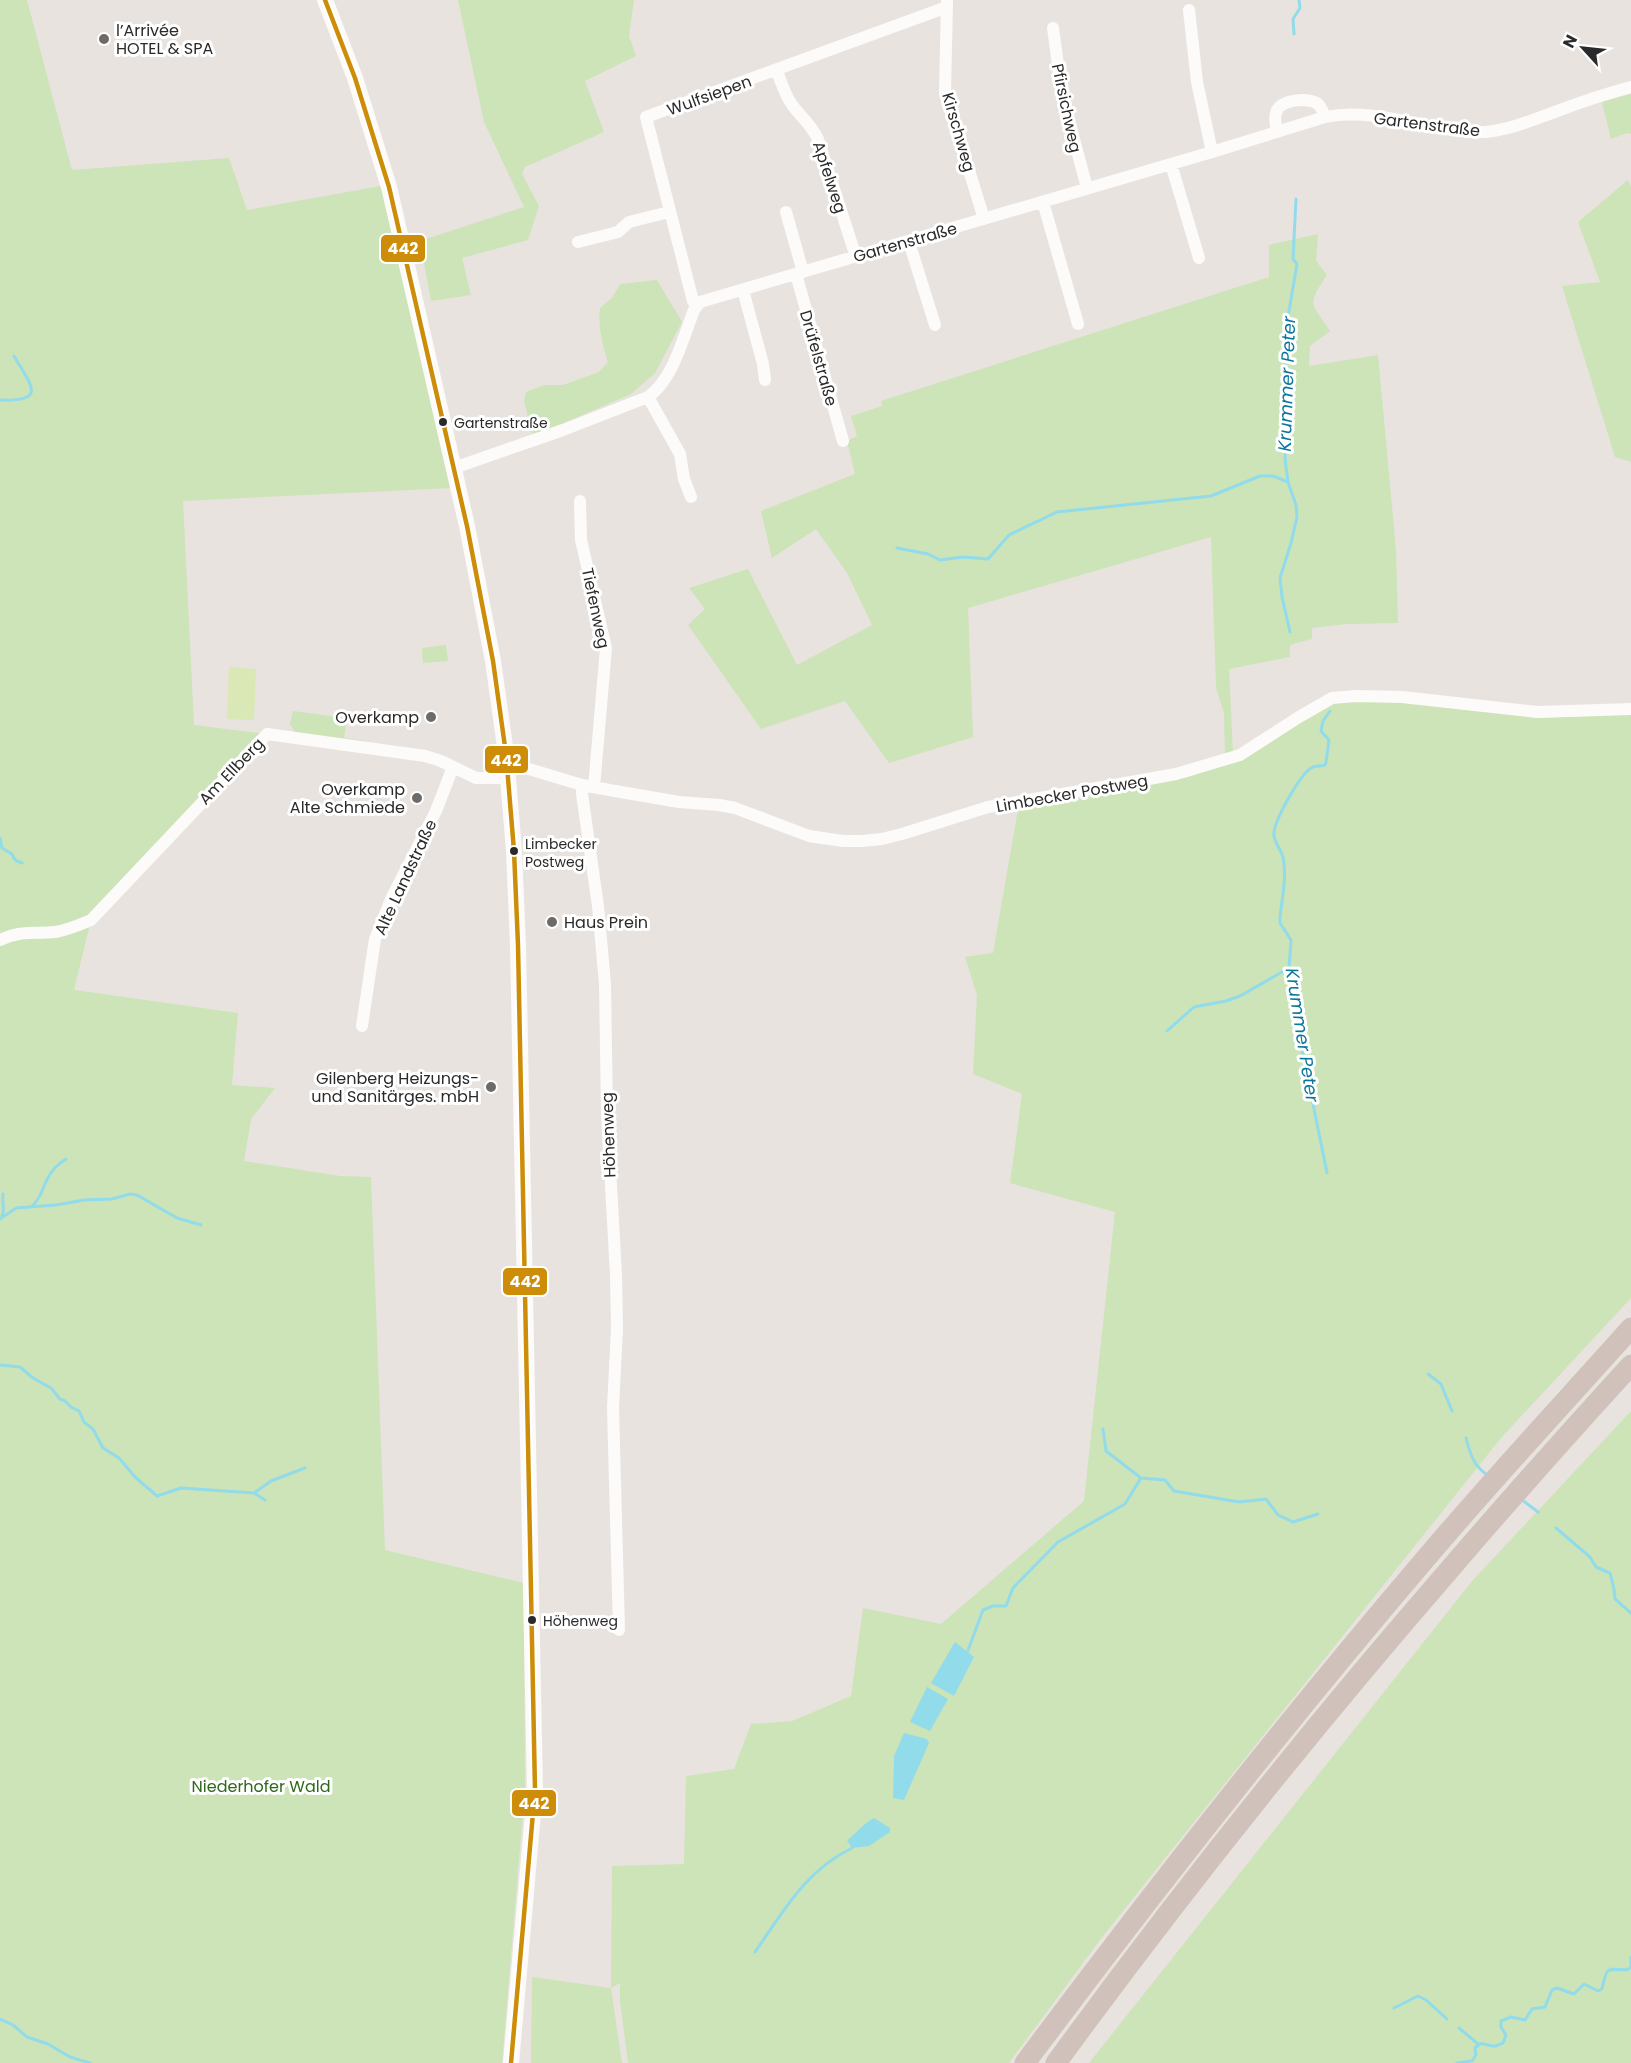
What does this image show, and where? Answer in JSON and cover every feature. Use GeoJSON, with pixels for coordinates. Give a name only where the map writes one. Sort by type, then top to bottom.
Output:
{"type":"FeatureCollection","features":[{"type":"Feature","properties":{"kind":"highway"},"geometry":{"type":"LineString","coordinates":[[1025,2063],[1211,1819],[1323,1680],[1428,1555],[1631,1328]]}},
{"type":"Feature","properties":{"kind":"highway"},"geometry":{"type":"LineString","coordinates":[[1056,2063],[1142,1947],[1277,1775],[1448,1571],[1631,1365]]}},
{"type":"Feature","properties":{"kind":"main road"},"geometry":{"type":"LineString","coordinates":[[325,0],[355,78],[379,150],[454,468],[493,661],[508,772],[518,945],[535,1790],[510,2063]]}},
{"type":"Feature","properties":{"kind":"street","name":"Wulfsiepen"},"geometry":{"type":"LineString","coordinates":[[696,305],[669,212],[646,117],[777,71],[947,4]]}},
{"type":"Feature","properties":{"kind":"street","name":"Kirschweg"},"geometry":{"type":"LineString","coordinates":[[947,4],[945,92],[984,219]]}},
{"type":"Feature","properties":{"kind":"street"},"geometry":{"type":"LineString","coordinates":[[1189,10],[1197,82],[1212,152]]}},
{"type":"Feature","properties":{"kind":"street","name":"Pfirsichweg"},"geometry":{"type":"LineString","coordinates":[[1053,28],[1062,94],[1087,188]]}},
{"type":"Feature","properties":{"kind":"street","name":"Apfelweg"},"geometry":{"type":"LineString","coordinates":[[777,71],[788,98],[812,126],[818,139],[856,257]]}},
{"type":"Feature","properties":{"kind":"street","name":"Gartenstraße"},"geometry":{"type":"LineString","coordinates":[[696,305],[1325,117],[1353,114],[1437,128],[1486,132],[1523,123],[1631,87]]}},
{"type":"Feature","properties":{"kind":"street"},"geometry":{"type":"LineString","coordinates":[[1277,132],[1276,113],[1278,108],[1288,101],[1314,102],[1321,108],[1325,117]]}},
{"type":"Feature","properties":{"kind":"street"},"geometry":{"type":"LineString","coordinates":[[1171,164],[1199,258]]}},
{"type":"Feature","properties":{"kind":"street"},"geometry":{"type":"LineString","coordinates":[[1042,202],[1078,324]]}},
{"type":"Feature","properties":{"kind":"street"},"geometry":{"type":"LineString","coordinates":[[578,242],[618,232],[629,222],[669,212]]}},
{"type":"Feature","properties":{"kind":"street","name":"Drüfelstraße"},"geometry":{"type":"LineString","coordinates":[[786,212],[799,273],[843,441]]}},
{"type":"Feature","properties":{"kind":"street"},"geometry":{"type":"LineString","coordinates":[[909,242],[934,326]]}},
{"type":"Feature","properties":{"kind":"street"},"geometry":{"type":"LineString","coordinates":[[743,290],[763,364],[765,380]]}},
{"type":"Feature","properties":{"kind":"street"},"geometry":{"type":"LineString","coordinates":[[454,468],[648,398],[656,392],[668,376],[696,305]]}},
{"type":"Feature","properties":{"kind":"street"},"geometry":{"type":"LineString","coordinates":[[648,398],[680,454],[684,479],[691,497]]}},
{"type":"Feature","properties":{"kind":"street","name":"Tiefenweg"},"geometry":{"type":"LineString","coordinates":[[580,501],[581,540],[606,648],[588,786]]}},
{"type":"Feature","properties":{"kind":"street","name":"Limbecker Postweg"},"geometry":{"type":"LineString","coordinates":[[508,772],[519,766],[588,786],[680,802],[735,808],[809,836],[862,841],[903,834],[988,807],[1176,774],[1240,755],[1332,698],[1402,697],[1539,712],[1631,709]]}},
{"type":"Feature","properties":{"kind":"street","name":"Am Ellberg"},"geometry":{"type":"LineString","coordinates":[[0,940],[24,932],[63,930],[91,920],[267,734],[416,754],[441,761],[476,778],[508,772]]}},
{"type":"Feature","properties":{"kind":"street","name":"Alte Landstraße"},"geometry":{"type":"LineString","coordinates":[[362,1026],[375,939],[392,897],[436,811],[453,767]]}},
{"type":"Feature","properties":{"kind":"street","name":"Höhenweg"},"geometry":{"type":"LineString","coordinates":[[588,786],[582,794],[598,906],[605,984],[607,1114],[616,1275],[617,1328],[613,1408],[619,1630]]}},
{"type":"Feature","properties":{"kind":"green space","name":"Niederhofer Wald"},"geometry":{"type":"Polygon","coordinates":[[[0,0],[27,0],[72,170],[229,158],[247,210],[381,186],[451,488],[183,501],[194,725],[267,734],[91,920],[74,990],[238,1013],[232,1085],[275,1088],[251,1119],[244,1161],[340,1176],[371,1177],[385,1550],[524,1583],[525,1788],[502,2063],[0,2063],[0,0]]]}},
{"type":"Feature","properties":{"kind":"green space"},"geometry":{"type":"Polygon","coordinates":[[[458,0],[634,0],[629,36],[636,56],[585,81],[604,132],[525,167],[522,174],[539,206],[528,240],[462,258],[471,295],[431,301],[420,241],[524,207],[484,122],[458,0]]]}},
{"type":"Feature","properties":{"kind":"green space"},"geometry":{"type":"Polygon","coordinates":[[[1631,94],[1631,134],[1627,133],[1611,139],[1602,102],[1631,94]]]}},
{"type":"Feature","properties":{"kind":"green space"},"geometry":{"type":"Polygon","coordinates":[[[1628,180],[1631,187],[1631,462],[1615,457],[1562,286],[1600,282],[1578,222],[1628,180]]]}},
{"type":"Feature","properties":{"kind":"green space"},"geometry":{"type":"Polygon","coordinates":[[[1318,234],[1316,261],[1327,275],[1316,293],[1314,304],[1330,331],[1310,346],[1309,366],[1378,355],[1396,550],[1398,623],[1347,624],[1312,628],[1312,639],[1290,645],[1290,657],[1229,669],[1233,753],[1225,755],[1224,713],[1216,688],[1211,537],[968,608],[973,737],[889,763],[845,701],[761,729],[688,625],[705,609],[689,588],[748,569],[797,665],[872,625],[847,573],[816,529],[772,558],[761,511],[855,474],[847,441],[857,436],[851,416],[882,406],[881,401],[1269,277],[1269,245],[1318,234]]]}},
{"type":"Feature","properties":{"kind":"green space"},"geometry":{"type":"Polygon","coordinates":[[[657,280],[682,322],[655,373],[631,394],[543,432],[532,433],[524,401],[526,392],[544,385],[563,385],[599,372],[608,362],[601,335],[600,308],[612,298],[620,284],[657,280]]]}},
{"type":"Feature","properties":{"kind":"green space"},"geometry":{"type":"Polygon","coordinates":[[[446,645],[448,661],[423,663],[422,648],[446,645]]]}},
{"type":"Feature","properties":{"kind":"green space"},"geometry":{"type":"Polygon","coordinates":[[[229,667],[256,669],[254,720],[227,719],[229,667]]]}},
{"type":"Feature","properties":{"kind":"green space"},"geometry":{"type":"Polygon","coordinates":[[[1333,699],[1400,699],[1536,718],[1631,714],[1631,1298],[1501,1438],[1103,1936],[1009,2063],[628,2063],[620,1983],[611,1988],[612,1866],[684,1864],[686,1776],[734,1769],[751,1724],[792,1721],[851,1696],[863,1608],[941,1624],[1084,1501],[1115,1212],[1010,1183],[1022,1094],[973,1074],[977,995],[965,957],[993,953],[1018,809],[1106,795],[1189,777],[1243,757],[1333,699]]]}},
{"type":"Feature","properties":{"kind":"green space"},"geometry":{"type":"Polygon","coordinates":[[[293,711],[347,718],[344,738],[365,741],[362,744],[296,734],[290,724],[293,711]]]}},
{"type":"Feature","properties":{"kind":"green space"},"geometry":{"type":"Polygon","coordinates":[[[1631,1411],[1631,2063],[1089,2063],[1473,1580],[1631,1411]]]}},
{"type":"Feature","properties":{"kind":"green space"},"geometry":{"type":"Polygon","coordinates":[[[532,1977],[611,1988],[622,2063],[531,2063],[532,1977]]]}},
{"type":"Feature","properties":{"kind":"water"},"geometry":{"type":"Polygon","coordinates":[[[955,1642],[974,1657],[954,1696],[931,1683],[955,1642]]]}},
{"type":"Feature","properties":{"kind":"water"},"geometry":{"type":"Polygon","coordinates":[[[927,1687],[948,1699],[930,1731],[910,1722],[927,1687]]]}},
{"type":"Feature","properties":{"kind":"water"},"geometry":{"type":"Polygon","coordinates":[[[904,1733],[927,1739],[929,1743],[904,1800],[893,1798],[894,1756],[904,1733]]]}},
{"type":"Feature","properties":{"kind":"water"},"geometry":{"type":"Polygon","coordinates":[[[874,1818],[890,1828],[890,1832],[869,1846],[852,1848],[847,1840],[874,1818]]]}},
{"type":"Feature","properties":{"kind":"waterway","name":"Krummer Peter"},"geometry":{"type":"LineString","coordinates":[[1294,34],[1293,19],[1300,8],[1299,0]]}},
{"type":"Feature","properties":{"kind":"waterway","name":"Krummer Peter"},"geometry":{"type":"LineString","coordinates":[[1290,632],[1280,578],[1297,517],[1285,459],[1283,403],[1287,323],[1297,264],[1293,259],[1296,199]]}},
{"type":"Feature","properties":{"kind":"waterway"},"geometry":{"type":"LineString","coordinates":[[0,400],[15,400],[25,398],[30,394],[30,383],[14,356]]}},
{"type":"Feature","properties":{"kind":"waterway"},"geometry":{"type":"LineString","coordinates":[[897,548],[928,554],[940,560],[963,557],[988,559],[1009,535],[1057,512],[1211,496],[1260,476],[1273,476],[1288,482]]}},
{"type":"Feature","properties":{"kind":"waterway","name":"Krummer Peter"},"geometry":{"type":"LineString","coordinates":[[1327,1173],[1296,1020],[1299,1006],[1289,968],[1291,940],[1280,923],[1284,865],[1274,836],[1277,821],[1300,780],[1311,768],[1325,765],[1329,740],[1321,731],[1323,721],[1330,711]]}},
{"type":"Feature","properties":{"kind":"waterway"},"geometry":{"type":"LineString","coordinates":[[0,838],[2,848],[22,863]]}},
{"type":"Feature","properties":{"kind":"waterway"},"geometry":{"type":"LineString","coordinates":[[1167,1031],[1194,1007],[1240,996],[1289,968]]}},
{"type":"Feature","properties":{"kind":"waterway"},"geometry":{"type":"LineString","coordinates":[[33,1205],[40,1196],[51,1172],[66,1159]]}},
{"type":"Feature","properties":{"kind":"waterway"},"geometry":{"type":"LineString","coordinates":[[2,1216],[3,1194]]}},
{"type":"Feature","properties":{"kind":"waterway"},"geometry":{"type":"LineString","coordinates":[[0,1219],[16,1208],[112,1199],[130,1194],[137,1195],[177,1218],[201,1225]]}},
{"type":"Feature","properties":{"kind":"waterway"},"geometry":{"type":"LineString","coordinates":[[0,1365],[20,1367],[79,1411],[84,1422],[93,1429],[103,1448],[119,1458],[135,1477],[157,1496],[181,1488],[254,1493],[271,1481],[305,1468]]}},
{"type":"Feature","properties":{"kind":"waterway"},"geometry":{"type":"LineString","coordinates":[[1428,1374],[1441,1384],[1452,1411]]}},
{"type":"Feature","properties":{"kind":"waterway"},"geometry":{"type":"LineString","coordinates":[[1103,1429],[1106,1451],[1141,1478]]}},
{"type":"Feature","properties":{"kind":"waterway"},"geometry":{"type":"LineString","coordinates":[[1466,1438],[1473,1460],[1489,1476]]}},
{"type":"Feature","properties":{"kind":"waterway"},"geometry":{"type":"LineString","coordinates":[[967,1653],[983,1610],[993,1606],[1006,1606],[1013,1588],[1058,1542],[1125,1504],[1141,1478],[1165,1480],[1174,1491],[1239,1502],[1266,1499],[1278,1515],[1293,1522],[1318,1514]]}},
{"type":"Feature","properties":{"kind":"waterway"},"geometry":{"type":"LineString","coordinates":[[254,1493],[265,1500]]}},
{"type":"Feature","properties":{"kind":"waterway"},"geometry":{"type":"LineString","coordinates":[[1521,1499],[1538,1512]]}},
{"type":"Feature","properties":{"kind":"waterway"},"geometry":{"type":"LineString","coordinates":[[1556,1528],[1590,1557],[1596,1567],[1610,1573],[1615,1599],[1631,1613]]}},
{"type":"Feature","properties":{"kind":"waterway"},"geometry":{"type":"LineString","coordinates":[[755,1952],[808,1880],[836,1857],[852,1848]]}},
{"type":"Feature","properties":{"kind":"waterway"},"geometry":{"type":"LineString","coordinates":[[1457,2063],[1472,2061],[1476,2055],[1475,2048],[1480,2044],[1495,2046],[1503,2043],[1506,2035],[1501,2027],[1501,2021],[1511,2017],[1525,2020],[1532,2009],[1545,2007],[1552,1990],[1557,1988],[1574,1994],[1584,1984],[1598,1991],[1602,1989],[1608,1970],[1627,1970],[1631,1967],[1631,1957]]}},
{"type":"Feature","properties":{"kind":"waterway"},"geometry":{"type":"LineString","coordinates":[[1394,2008],[1418,1996],[1426,2000],[1447,2019]]}},
{"type":"Feature","properties":{"kind":"waterway"},"geometry":{"type":"LineString","coordinates":[[0,2019],[13,2025],[27,2037],[48,2044],[70,2057],[90,2063]]}},
{"type":"Feature","properties":{"kind":"waterway"},"geometry":{"type":"LineString","coordinates":[[1459,2028],[1478,2044]]}},
{"type":"Feature","properties":{"kind":"transit line","name":"442"},"geometry":{"type":"LineString","coordinates":[[325,0],[355,78],[389,187],[467,526],[493,661],[506,754],[514,851],[518,945],[535,1790],[511,2063]]}},
{"type":"Feature","properties":{"kind":"place","name":"l’Arrivée HOTEL & SPA"},"geometry":{"type":"Point","coordinates":[104,39]}},
{"type":"Feature","properties":{"kind":"place","name":"Gartenstraße"},"geometry":{"type":"Point","coordinates":[443,422]}},
{"type":"Feature","properties":{"kind":"place","name":"Overkamp"},"geometry":{"type":"Point","coordinates":[431,717]}},
{"type":"Feature","properties":{"kind":"place","name":"Overkamp Alte Schmiede"},"geometry":{"type":"Point","coordinates":[417,798]}},
{"type":"Feature","properties":{"kind":"place","name":"Limbecker Postweg"},"geometry":{"type":"Point","coordinates":[514,851]}},
{"type":"Feature","properties":{"kind":"place","name":"Haus Prein"},"geometry":{"type":"Point","coordinates":[552,922]}},
{"type":"Feature","properties":{"kind":"place","name":"Gilenberg Heizungs- und Sanitärges. mbH"},"geometry":{"type":"Point","coordinates":[491,1087]}},
{"type":"Feature","properties":{"kind":"place","name":"Höhenweg"},"geometry":{"type":"Point","coordinates":[532,1620]}}]}
